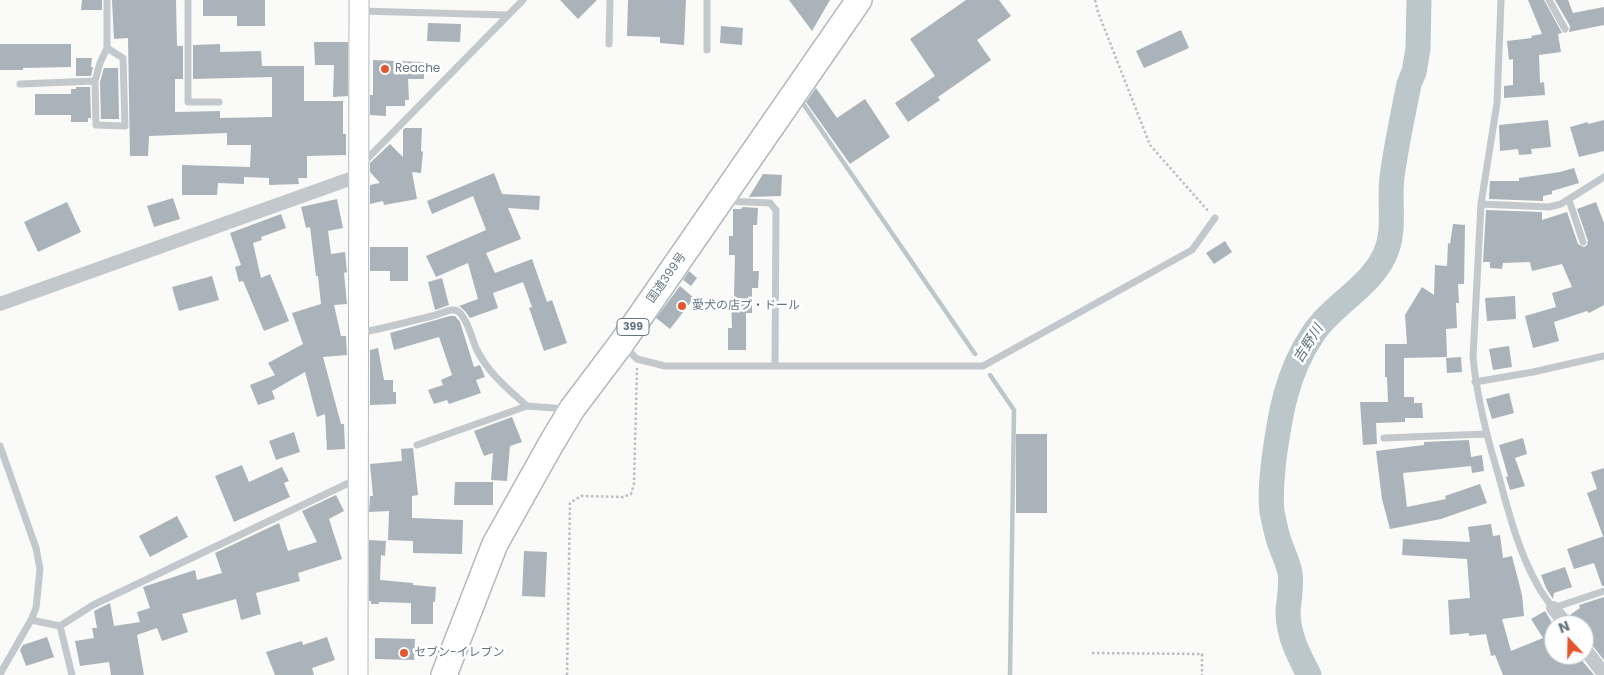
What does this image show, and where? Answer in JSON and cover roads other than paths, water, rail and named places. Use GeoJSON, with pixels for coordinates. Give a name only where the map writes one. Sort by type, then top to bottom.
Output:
{"type":"FeatureCollection","features":[{"type":"Feature","properties":{"kind":"highway","name":"国道399号"},"geometry":{"type":"LineString","coordinates":[[444,675],[495,544],[572,409],[629,352],[720,201],[859,0]]}},
{"type":"Feature","properties":{"kind":"street"},"geometry":{"type":"LineString","coordinates":[[358,675],[359,6]]}},
{"type":"Feature","properties":{"kind":"street"},"geometry":{"type":"LineString","coordinates":[[0,304],[358,172]]}},
{"type":"Feature","properties":{"kind":"street"},"geometry":{"type":"LineString","coordinates":[[1554,608],[1559,615]]}},
{"type":"Feature","properties":{"kind":"street"},"geometry":{"type":"LineString","coordinates":[[1594,661],[1604,674]]}},
{"type":"Feature","properties":{"kind":"lane"},"geometry":{"type":"LineString","coordinates":[[107,48],[123,58],[125,126],[96,126],[95,81],[107,48],[108,0]]}},
{"type":"Feature","properties":{"kind":"lane"},"geometry":{"type":"LineString","coordinates":[[188,0],[188,102],[219,102]]}},
{"type":"Feature","properties":{"kind":"lane"},"geometry":{"type":"LineString","coordinates":[[358,172],[523,0]]}},
{"type":"Feature","properties":{"kind":"lane"},"geometry":{"type":"LineString","coordinates":[[610,0],[610,44]]}},
{"type":"Feature","properties":{"kind":"lane"},"geometry":{"type":"LineString","coordinates":[[707,0],[707,50]]}},
{"type":"Feature","properties":{"kind":"lane"},"geometry":{"type":"LineString","coordinates":[[1501,0],[1500,65],[1497,103],[1481,204],[1472,357],[1475,382],[1486,434],[1521,548],[1538,587],[1554,608],[1604,591]]}},
{"type":"Feature","properties":{"kind":"lane"},"geometry":{"type":"LineString","coordinates":[[1550,0],[1565,29]]}},
{"type":"Feature","properties":{"kind":"lane"},"geometry":{"type":"LineString","coordinates":[[359,6],[508,15]]}},
{"type":"Feature","properties":{"kind":"lane"},"geometry":{"type":"LineString","coordinates":[[20,84],[95,81]]}},
{"type":"Feature","properties":{"kind":"lane"},"geometry":{"type":"LineString","coordinates":[[1481,204],[1549,207],[1569,200],[1604,177]]}},
{"type":"Feature","properties":{"kind":"lane"},"geometry":{"type":"LineString","coordinates":[[1569,200],[1583,242]]}},
{"type":"Feature","properties":{"kind":"lane"},"geometry":{"type":"LineString","coordinates":[[720,201],[770,204],[776,210],[774,366]]}},
{"type":"Feature","properties":{"kind":"lane"},"geometry":{"type":"LineString","coordinates":[[629,352],[665,366],[983,366],[1192,250],[1215,218]]}},
{"type":"Feature","properties":{"kind":"lane"},"geometry":{"type":"LineString","coordinates":[[358,334],[453,310],[459,311],[466,320],[486,366],[502,384],[527,406]]}},
{"type":"Feature","properties":{"kind":"lane"},"geometry":{"type":"LineString","coordinates":[[1475,382],[1604,356]]}},
{"type":"Feature","properties":{"kind":"lane"},"geometry":{"type":"LineString","coordinates":[[417,445],[527,406],[572,409]]}},
{"type":"Feature","properties":{"kind":"lane"},"geometry":{"type":"LineString","coordinates":[[1384,438],[1486,434]]}},
{"type":"Feature","properties":{"kind":"lane"},"geometry":{"type":"LineString","coordinates":[[0,446],[36,548],[40,570],[36,608],[0,674]]}},
{"type":"Feature","properties":{"kind":"lane"},"geometry":{"type":"LineString","coordinates":[[31,620],[60,626],[93,605],[357,478]]}},
{"type":"Feature","properties":{"kind":"lane"},"geometry":{"type":"LineString","coordinates":[[60,626],[72,675]]}},
{"type":"Feature","properties":{"kind":"waterway","name":"吉野川"},"geometry":{"type":"LineString","coordinates":[[1309,675],[1298,652],[1288,620],[1291,587],[1290,573],[1278,538],[1272,512],[1272,479],[1279,426],[1291,378],[1304,348],[1321,323],[1373,273],[1387,249],[1391,232],[1391,186],[1394,165],[1409,84],[1414,72],[1418,49],[1419,0]]}},
{"type":"Feature","properties":{"kind":"waterway"},"geometry":{"type":"LineString","coordinates":[[804,105],[975,354]]}},
{"type":"Feature","properties":{"kind":"waterway"},"geometry":{"type":"LineString","coordinates":[[990,375],[1014,410],[1010,675]]}},
{"type":"Feature","properties":{"kind":"place","name":"Reache"},"geometry":{"type":"Point","coordinates":[385,69]}},
{"type":"Feature","properties":{"kind":"place","name":"愛犬の店プ・ドール"},"geometry":{"type":"Point","coordinates":[682,306]}},
{"type":"Feature","properties":{"kind":"place","name":"セブン-イレブン"},"geometry":{"type":"Point","coordinates":[404,653]}}]}
